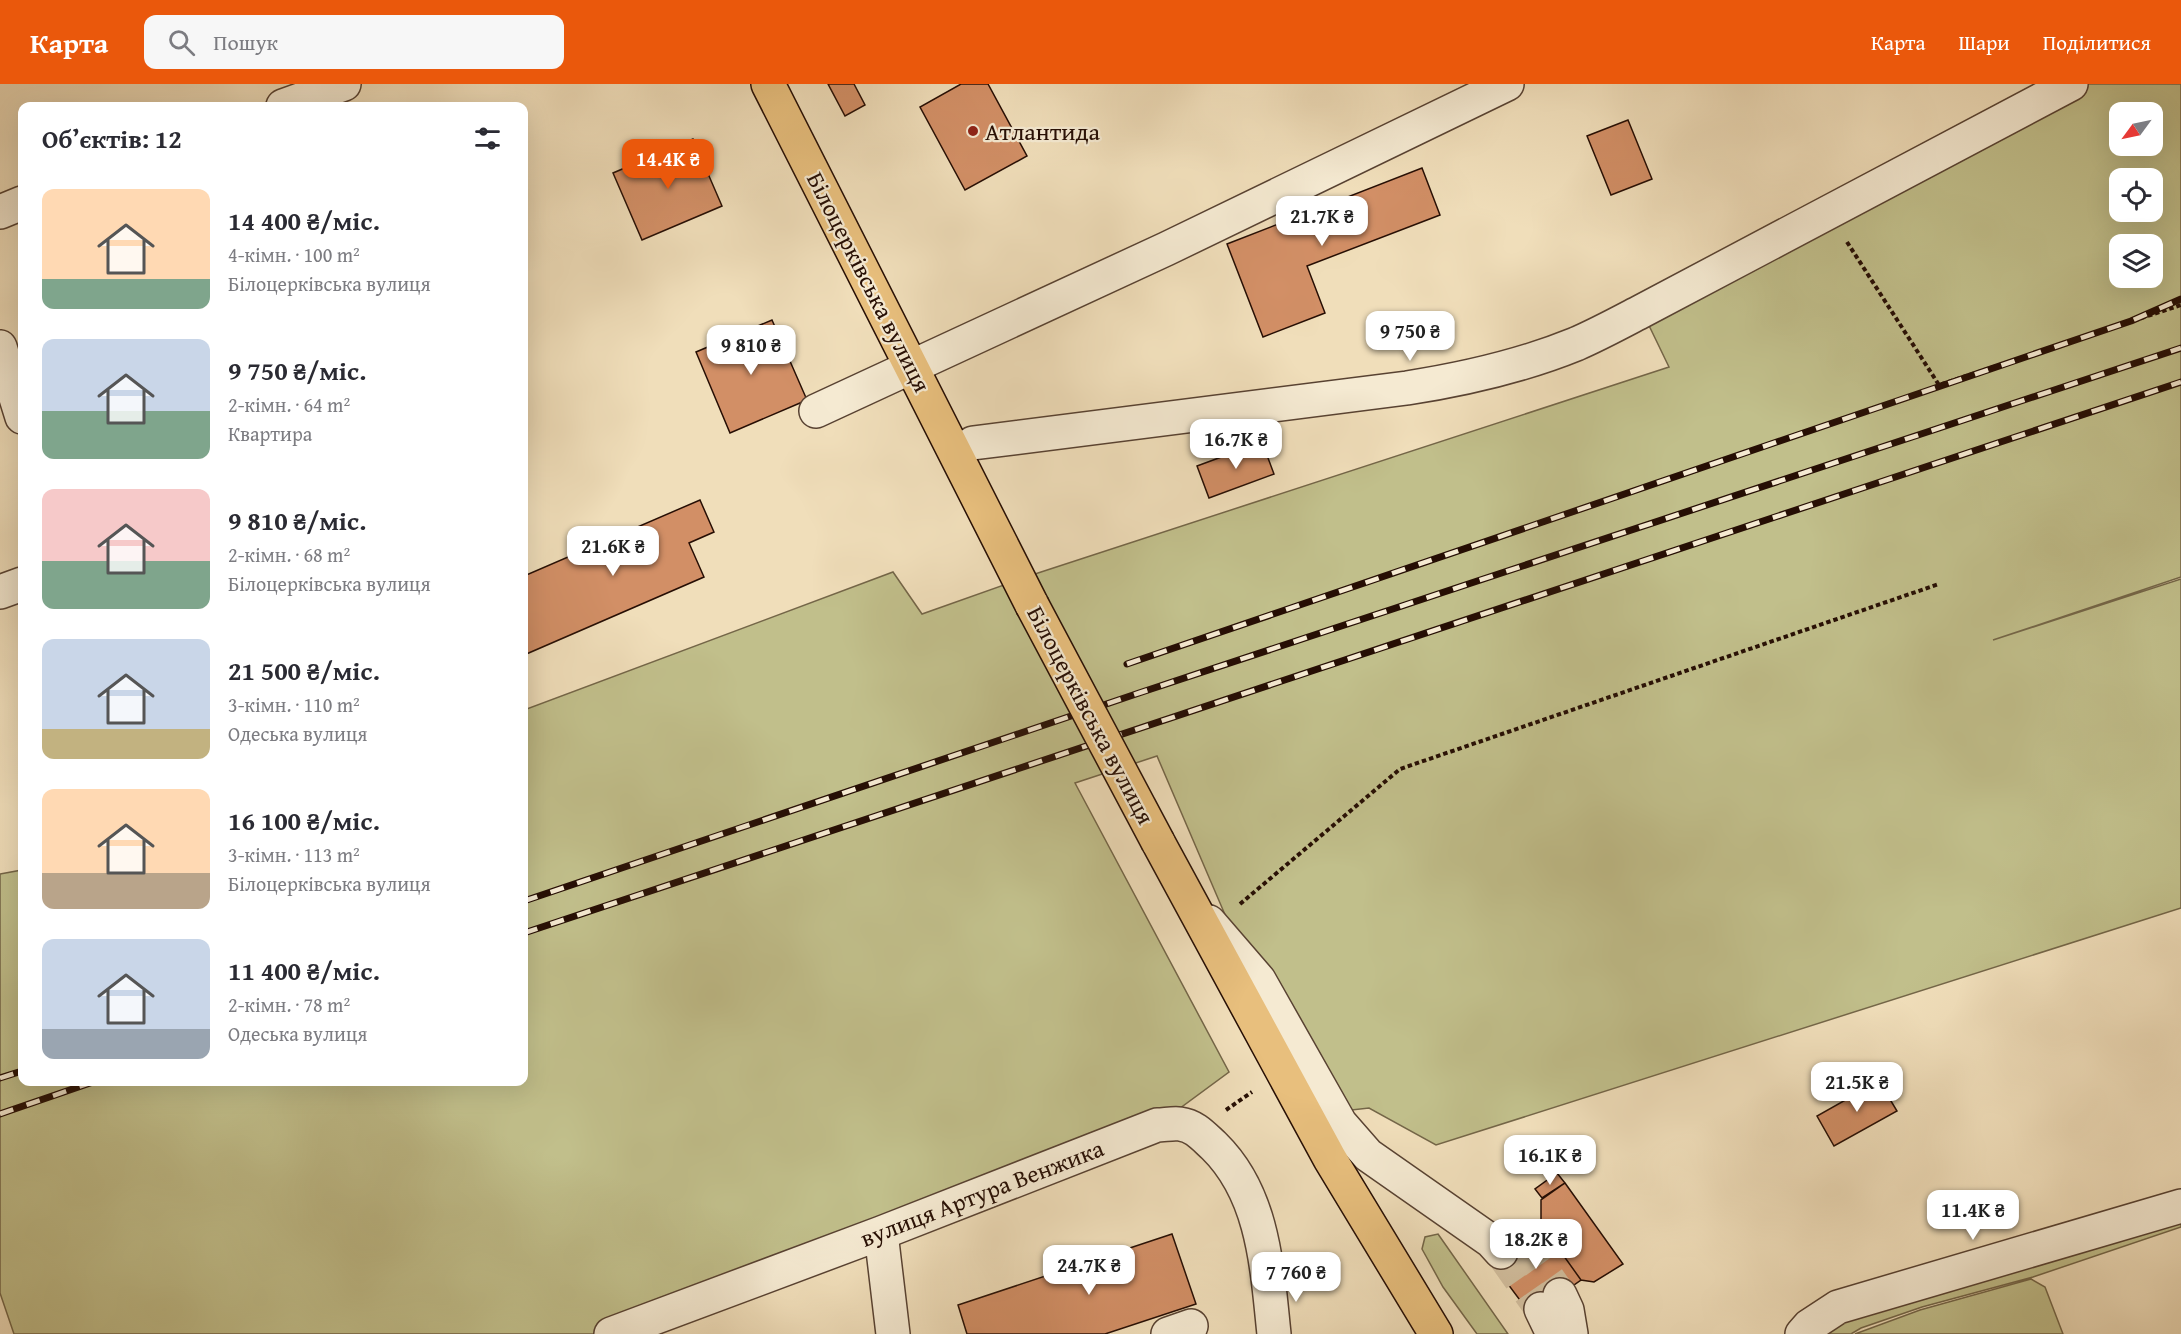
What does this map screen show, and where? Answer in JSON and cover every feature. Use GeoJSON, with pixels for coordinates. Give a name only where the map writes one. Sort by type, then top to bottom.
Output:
{"type":"FeatureCollection","features":[{"type":"Feature","properties":{"kind":"main road","name":"Білоцерківська вулиця"},"geometry":{"type":"LineString","coordinates":[[768,84],[1032,605],[1158,842],[1330,1159],[1436,1334]]}},
{"type":"Feature","properties":{"kind":"street"},"geometry":{"type":"LineString","coordinates":[[294,102],[344,84]]}},
{"type":"Feature","properties":{"kind":"street"},"geometry":{"type":"LineString","coordinates":[[816,411],[1166,249],[1507,84]]}},
{"type":"Feature","properties":{"kind":"street"},"geometry":{"type":"LineString","coordinates":[[974,443],[1407,388],[1454,380],[1516,364],[1577,343],[1610,328],[2071,84]]}},
{"type":"Feature","properties":{"kind":"street"},"geometry":{"type":"LineString","coordinates":[[0,212],[18,205]]}},
{"type":"Feature","properties":{"kind":"street"},"geometry":{"type":"LineString","coordinates":[[0,346],[18,404]]}},
{"type":"Feature","properties":{"kind":"street"},"geometry":{"type":"LineString","coordinates":[[0,592],[18,585]]}},
{"type":"Feature","properties":{"kind":"street"},"geometry":{"type":"LineString","coordinates":[[1187,896],[1259,980],[1340,1123],[1368,1155],[1491,1240],[1510,1246]]}},
{"type":"Feature","properties":{"kind":"street","name":"вулиця Артура Венжика"},"geometry":{"type":"LineString","coordinates":[[611,1334],[881,1233],[1157,1125],[1179,1123],[1197,1130]]}},
{"type":"Feature","properties":{"kind":"street"},"geometry":{"type":"LineString","coordinates":[[1197,1130],[1225,1157],[1243,1186],[1261,1235],[1274,1334]]}},
{"type":"Feature","properties":{"kind":"street"},"geometry":{"type":"LineString","coordinates":[[1802,1334],[1809,1326],[1838,1307],[2181,1206]]}},
{"type":"Feature","properties":{"kind":"street"},"geometry":{"type":"LineString","coordinates":[[881,1233],[893,1334]]}},
{"type":"Feature","properties":{"kind":"street"},"geometry":{"type":"LineString","coordinates":[[1551,1312],[1567,1310],[1571,1334]]}},
{"type":"Feature","properties":{"kind":"path"},"geometry":{"type":"LineString","coordinates":[[1828,213],[1939,385],[2181,305]]}},
{"type":"Feature","properties":{"kind":"path"},"geometry":{"type":"LineString","coordinates":[[1235,909],[1400,769],[1939,585]]}},
{"type":"Feature","properties":{"kind":"path"},"geometry":{"type":"LineString","coordinates":[[1197,1130],[1282,1071]]}},
{"type":"Feature","properties":{"kind":"shaded area"},"geometry":{"type":"Polygon","coordinates":[[[2038,84],[2181,84],[2181,577],[1993,640],[2181,579],[2181,908],[1436,1145],[1369,1108],[1334,1112],[1226,917],[1157,756],[1075,783],[1229,1072],[1157,1125],[611,1334],[14,1334],[0,1293],[0,874],[18,871],[18,1086],[528,1086],[528,709],[893,572],[922,614],[1038,573],[1669,367],[1642,311],[2038,84]]]}},
{"type":"Feature","properties":{"kind":"shaded area"},"geometry":{"type":"Polygon","coordinates":[[[2181,1218],[2181,1227],[2033,1277],[1922,1307],[1861,1328],[1851,1334],[1817,1334],[1822,1328],[2181,1218]]]}},
{"type":"Feature","properties":{"kind":"shaded area"},"geometry":{"type":"Polygon","coordinates":[[[1438,1234],[1508,1334],[1477,1334],[1443,1287],[1422,1249],[1425,1237],[1438,1234]]]}},
{"type":"Feature","properties":{"kind":"shaded area"},"geometry":{"type":"Polygon","coordinates":[[[2031,1279],[2045,1287],[2063,1334],[1855,1334],[1920,1310],[2031,1279]]]}},
{"type":"Feature","properties":{"kind":"building"},"geometry":{"type":"Polygon","coordinates":[[[828,84],[854,84],[865,105],[845,116],[828,84]]]}},
{"type":"Feature","properties":{"kind":"building","name":"Атлантида"},"geometry":{"type":"Polygon","coordinates":[[[961,84],[988,84],[1027,156],[965,190],[920,107],[961,84]]]}},
{"type":"Feature","properties":{"kind":"building"},"geometry":{"type":"Polygon","coordinates":[[[1628,120],[1652,179],[1611,195],[1587,136],[1628,120]]]}},
{"type":"Feature","properties":{"kind":"building"},"geometry":{"type":"Polygon","coordinates":[[[693,139],[722,206],[642,240],[613,173],[693,139]]]}},
{"type":"Feature","properties":{"kind":"building"},"geometry":{"type":"Polygon","coordinates":[[[1422,168],[1440,215],[1307,266],[1325,313],[1263,337],[1227,244],[1422,168]]]}},
{"type":"Feature","properties":{"kind":"building"},"geometry":{"type":"Polygon","coordinates":[[[772,320],[807,400],[730,433],[696,352],[772,320]]]}},
{"type":"Feature","properties":{"kind":"building"},"geometry":{"type":"Polygon","coordinates":[[[1262,442],[1274,474],[1209,498],[1197,466],[1262,442]]]}},
{"type":"Feature","properties":{"kind":"building"},"geometry":{"type":"Polygon","coordinates":[[[700,500],[714,532],[689,543],[704,577],[528,653],[528,574],[700,500]]]}},
{"type":"Feature","properties":{"kind":"building"},"geometry":{"type":"Polygon","coordinates":[[[1879,1081],[1897,1111],[1834,1146],[1817,1116],[1879,1081]]]}},
{"type":"Feature","properties":{"kind":"building"},"geometry":{"type":"Polygon","coordinates":[[[1557,1173],[1565,1183],[1542,1198],[1535,1189],[1557,1173]]]}},
{"type":"Feature","properties":{"kind":"building"},"geometry":{"type":"Polygon","coordinates":[[[1565,1183],[1623,1264],[1594,1282],[1581,1280],[1541,1224],[1541,1200],[1565,1183]]]}},
{"type":"Feature","properties":{"kind":"building"},"geometry":{"type":"Polygon","coordinates":[[[1541,1224],[1581,1280],[1531,1315],[1490,1260],[1541,1224]]]}},
{"type":"Feature","properties":{"kind":"building"},"geometry":{"type":"Polygon","coordinates":[[[1172,1234],[1196,1304],[1105,1334],[967,1334],[958,1305],[1172,1234]]]}},
{"type":"Feature","properties":{"kind":"tunnel"},"geometry":{"type":"LineString","coordinates":[[1520,1239],[1560,1295]]}},
{"type":"Feature","properties":{"kind":"tunnel"},"geometry":{"type":"LineString","coordinates":[[1501,1252],[1541,1309]]}},
{"type":"Feature","properties":{"kind":"railway"},"geometry":{"type":"LineString","coordinates":[[1127,664],[2131,321],[2181,299]]}},
{"type":"Feature","properties":{"kind":"railway"},"geometry":{"type":"LineString","coordinates":[[528,900],[1139,693],[2181,348]]}},
{"type":"Feature","properties":{"kind":"railway"},"geometry":{"type":"LineString","coordinates":[[528,932],[2181,382]]}},
{"type":"Feature","properties":{"kind":"railway"},"geometry":{"type":"LineString","coordinates":[[0,1078],[18,1072]]}},
{"type":"Feature","properties":{"kind":"railway"},"geometry":{"type":"LineString","coordinates":[[0,1114],[81,1086]]}},
{"type":"Feature","properties":{"kind":"place","name":"Атлантида"},"geometry":{"type":"Point","coordinates":[973,131]}}]}
